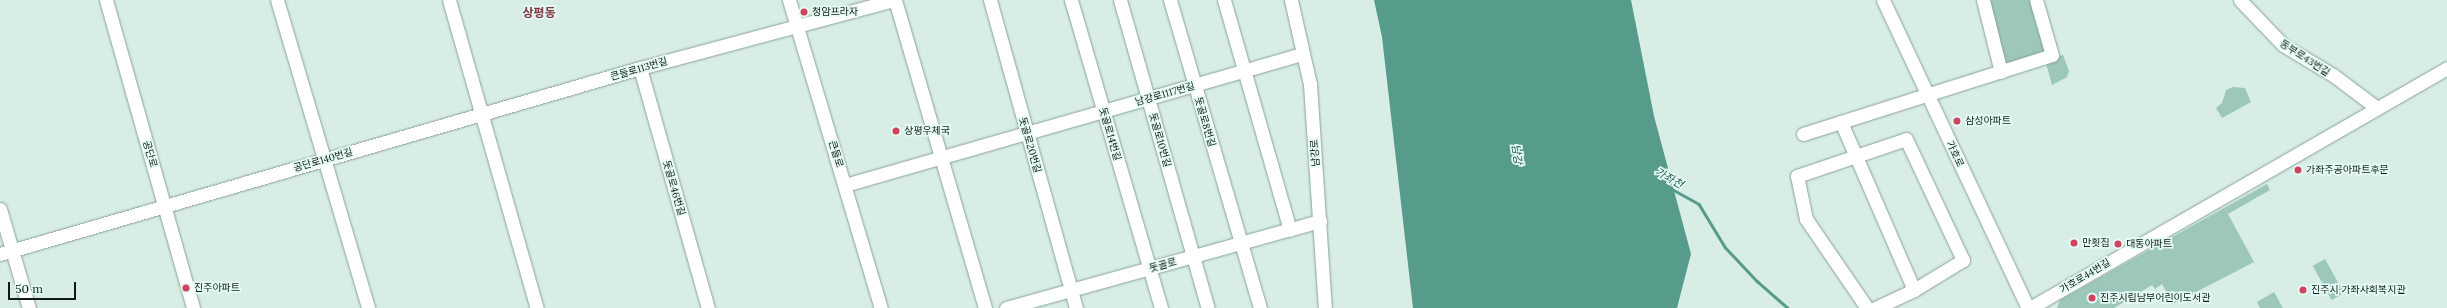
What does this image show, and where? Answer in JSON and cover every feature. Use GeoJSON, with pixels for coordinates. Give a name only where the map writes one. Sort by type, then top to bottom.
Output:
{"type":"FeatureCollection","features":[{"type":"Feature","properties":{"kind":"street","name":"공단로"},"geometry":{"type":"LineString","coordinates":[[106,0],[193,308]]}},
{"type":"Feature","properties":{"kind":"street"},"geometry":{"type":"LineString","coordinates":[[278,0],[368,308]]}},
{"type":"Feature","properties":{"kind":"street"},"geometry":{"type":"LineString","coordinates":[[449,0],[537,308]]}},
{"type":"Feature","properties":{"kind":"street","name":"큰들로"},"geometry":{"type":"LineString","coordinates":[[789,0],[846,185],[881,308]]}},
{"type":"Feature","properties":{"kind":"street"},"geometry":{"type":"LineString","coordinates":[[894,0],[985,308]]}},
{"type":"Feature","properties":{"kind":"street","name":"큰들로113번길"},"geometry":{"type":"LineString","coordinates":[[482,114],[640,68],[894,0]]}},
{"type":"Feature","properties":{"kind":"street","name":"돗골로20번길"},"geometry":{"type":"LineString","coordinates":[[990,0],[1076,308]]}},
{"type":"Feature","properties":{"kind":"street","name":"돗골로14번길"},"geometry":{"type":"LineString","coordinates":[[1071,0],[1161,308]]}},
{"type":"Feature","properties":{"kind":"street","name":"돗골로10번길"},"geometry":{"type":"LineString","coordinates":[[1120,0],[1208,308]]}},
{"type":"Feature","properties":{"kind":"street","name":"돗골로8번길"},"geometry":{"type":"LineString","coordinates":[[1170,0],[1260,308]]}},
{"type":"Feature","properties":{"kind":"street"},"geometry":{"type":"LineString","coordinates":[[1224,0],[1290,230]]}},
{"type":"Feature","properties":{"kind":"street","name":"남강로"},"geometry":{"type":"LineString","coordinates":[[1291,0],[1310,84],[1325,308]]}},
{"type":"Feature","properties":{"kind":"street","name":"가호로"},"geometry":{"type":"LineString","coordinates":[[1883,0],[1926,95],[2029,308]]}},
{"type":"Feature","properties":{"kind":"street"},"geometry":{"type":"LineString","coordinates":[[1983,0],[2001,72]]}},
{"type":"Feature","properties":{"kind":"street"},"geometry":{"type":"LineString","coordinates":[[1803,134],[2052,55],[2036,0]]}},
{"type":"Feature","properties":{"kind":"street","name":"동부로43번길"},"geometry":{"type":"LineString","coordinates":[[2240,0],[2283,45],[2333,75],[2377,108]]}},
{"type":"Feature","properties":{"kind":"street","name":"남강로1117번길"},"geometry":{"type":"LineString","coordinates":[[846,185],[1303,54]]}},
{"type":"Feature","properties":{"kind":"street","name":"돗골로46번길"},"geometry":{"type":"LineString","coordinates":[[640,68],[708,308]]}},
{"type":"Feature","properties":{"kind":"street"},"geometry":{"type":"LineString","coordinates":[[2377,108],[2447,68]]}},
{"type":"Feature","properties":{"kind":"street","name":"가호로44번길"},"geometry":{"type":"LineString","coordinates":[[2029,308],[2377,108]]}},
{"type":"Feature","properties":{"kind":"street","name":"공단로140번길"},"geometry":{"type":"LineString","coordinates":[[6,252],[482,114]]}},
{"type":"Feature","properties":{"kind":"street"},"geometry":{"type":"LineString","coordinates":[[1841,122],[1854,157],[1914,290]]}},
{"type":"Feature","properties":{"kind":"street"},"geometry":{"type":"LineString","coordinates":[[1867,308],[1806,219],[1797,176],[1906,139],[1963,260],[1914,290],[1875,308]]}},
{"type":"Feature","properties":{"kind":"street"},"geometry":{"type":"LineString","coordinates":[[0,209],[6,252],[29,308]]}},
{"type":"Feature","properties":{"kind":"street","name":"돗골로"},"geometry":{"type":"LineString","coordinates":[[1006,308],[1320,221]]}},
{"type":"Feature","properties":{"kind":"shaded area"},"geometry":{"type":"Polygon","coordinates":[[[1984,0],[2035,0],[2051,53],[2001,69],[1984,0]]]}},
{"type":"Feature","properties":{"kind":"shaded area"},"geometry":{"type":"Polygon","coordinates":[[[2063,55],[2069,71],[2067,77],[2052,85],[2046,63],[2050,58],[2063,55]]]}},
{"type":"Feature","properties":{"kind":"shaded area"},"geometry":{"type":"Polygon","coordinates":[[[2233,87],[2245,88],[2251,102],[2222,118],[2216,108],[2222,103],[2226,90],[2233,87]]]}},
{"type":"Feature","properties":{"kind":"shaded area"},"geometry":{"type":"Polygon","coordinates":[[[2267,184],[2270,190],[2228,214],[2254,262],[2173,304],[2162,284],[2155,289],[2152,285],[2114,308],[2057,308],[2060,300],[2267,184]]]}},
{"type":"Feature","properties":{"kind":"shaded area"},"geometry":{"type":"Polygon","coordinates":[[[2325,259],[2344,293],[2332,300],[2313,266],[2325,259]]]}},
{"type":"Feature","properties":{"kind":"shaded area"},"geometry":{"type":"Polygon","coordinates":[[[2274,292],[2283,308],[2260,308],[2257,302],[2274,292]]]}},
{"type":"Feature","properties":{"kind":"water","name":"남강"},"geometry":{"type":"Polygon","coordinates":[[[1374,0],[1631,0],[1654,116],[1691,254],[1677,308],[1413,308],[1382,37],[1374,0]]]}},
{"type":"Feature","properties":{"kind":"waterway","name":"가좌천"},"geometry":{"type":"LineString","coordinates":[[1672,189],[1699,204],[1725,247],[1757,281],[1788,308]]}},
{"type":"Feature","properties":{"kind":"place","name":"청암프라자"},"geometry":{"type":"Point","coordinates":[804,12]}},
{"type":"Feature","properties":{"kind":"place","name":"삼성아파트"},"geometry":{"type":"Point","coordinates":[1957,121]}},
{"type":"Feature","properties":{"kind":"place","name":"상평우체국"},"geometry":{"type":"Point","coordinates":[896,131]}},
{"type":"Feature","properties":{"kind":"place","name":"가좌주공아파트후문"},"geometry":{"type":"Point","coordinates":[2298,170]}},
{"type":"Feature","properties":{"kind":"place","name":"만횟집"},"geometry":{"type":"Point","coordinates":[2074,243]}},
{"type":"Feature","properties":{"kind":"place","name":"대동아파트"},"geometry":{"type":"Point","coordinates":[2118,244]}},
{"type":"Feature","properties":{"kind":"place","name":"진주아파트"},"geometry":{"type":"Point","coordinates":[186,288]}},
{"type":"Feature","properties":{"kind":"place","name":"진주시 가좌사회복지관"},"geometry":{"type":"Point","coordinates":[2303,290]}},
{"type":"Feature","properties":{"kind":"place","name":"진주시립남부어린이도서관"},"geometry":{"type":"Point","coordinates":[2092,298]}},
{"type":"Feature","properties":{"kind":"district","name":"상평동"},"geometry":{"type":"Point","coordinates":[539,13]}}]}
